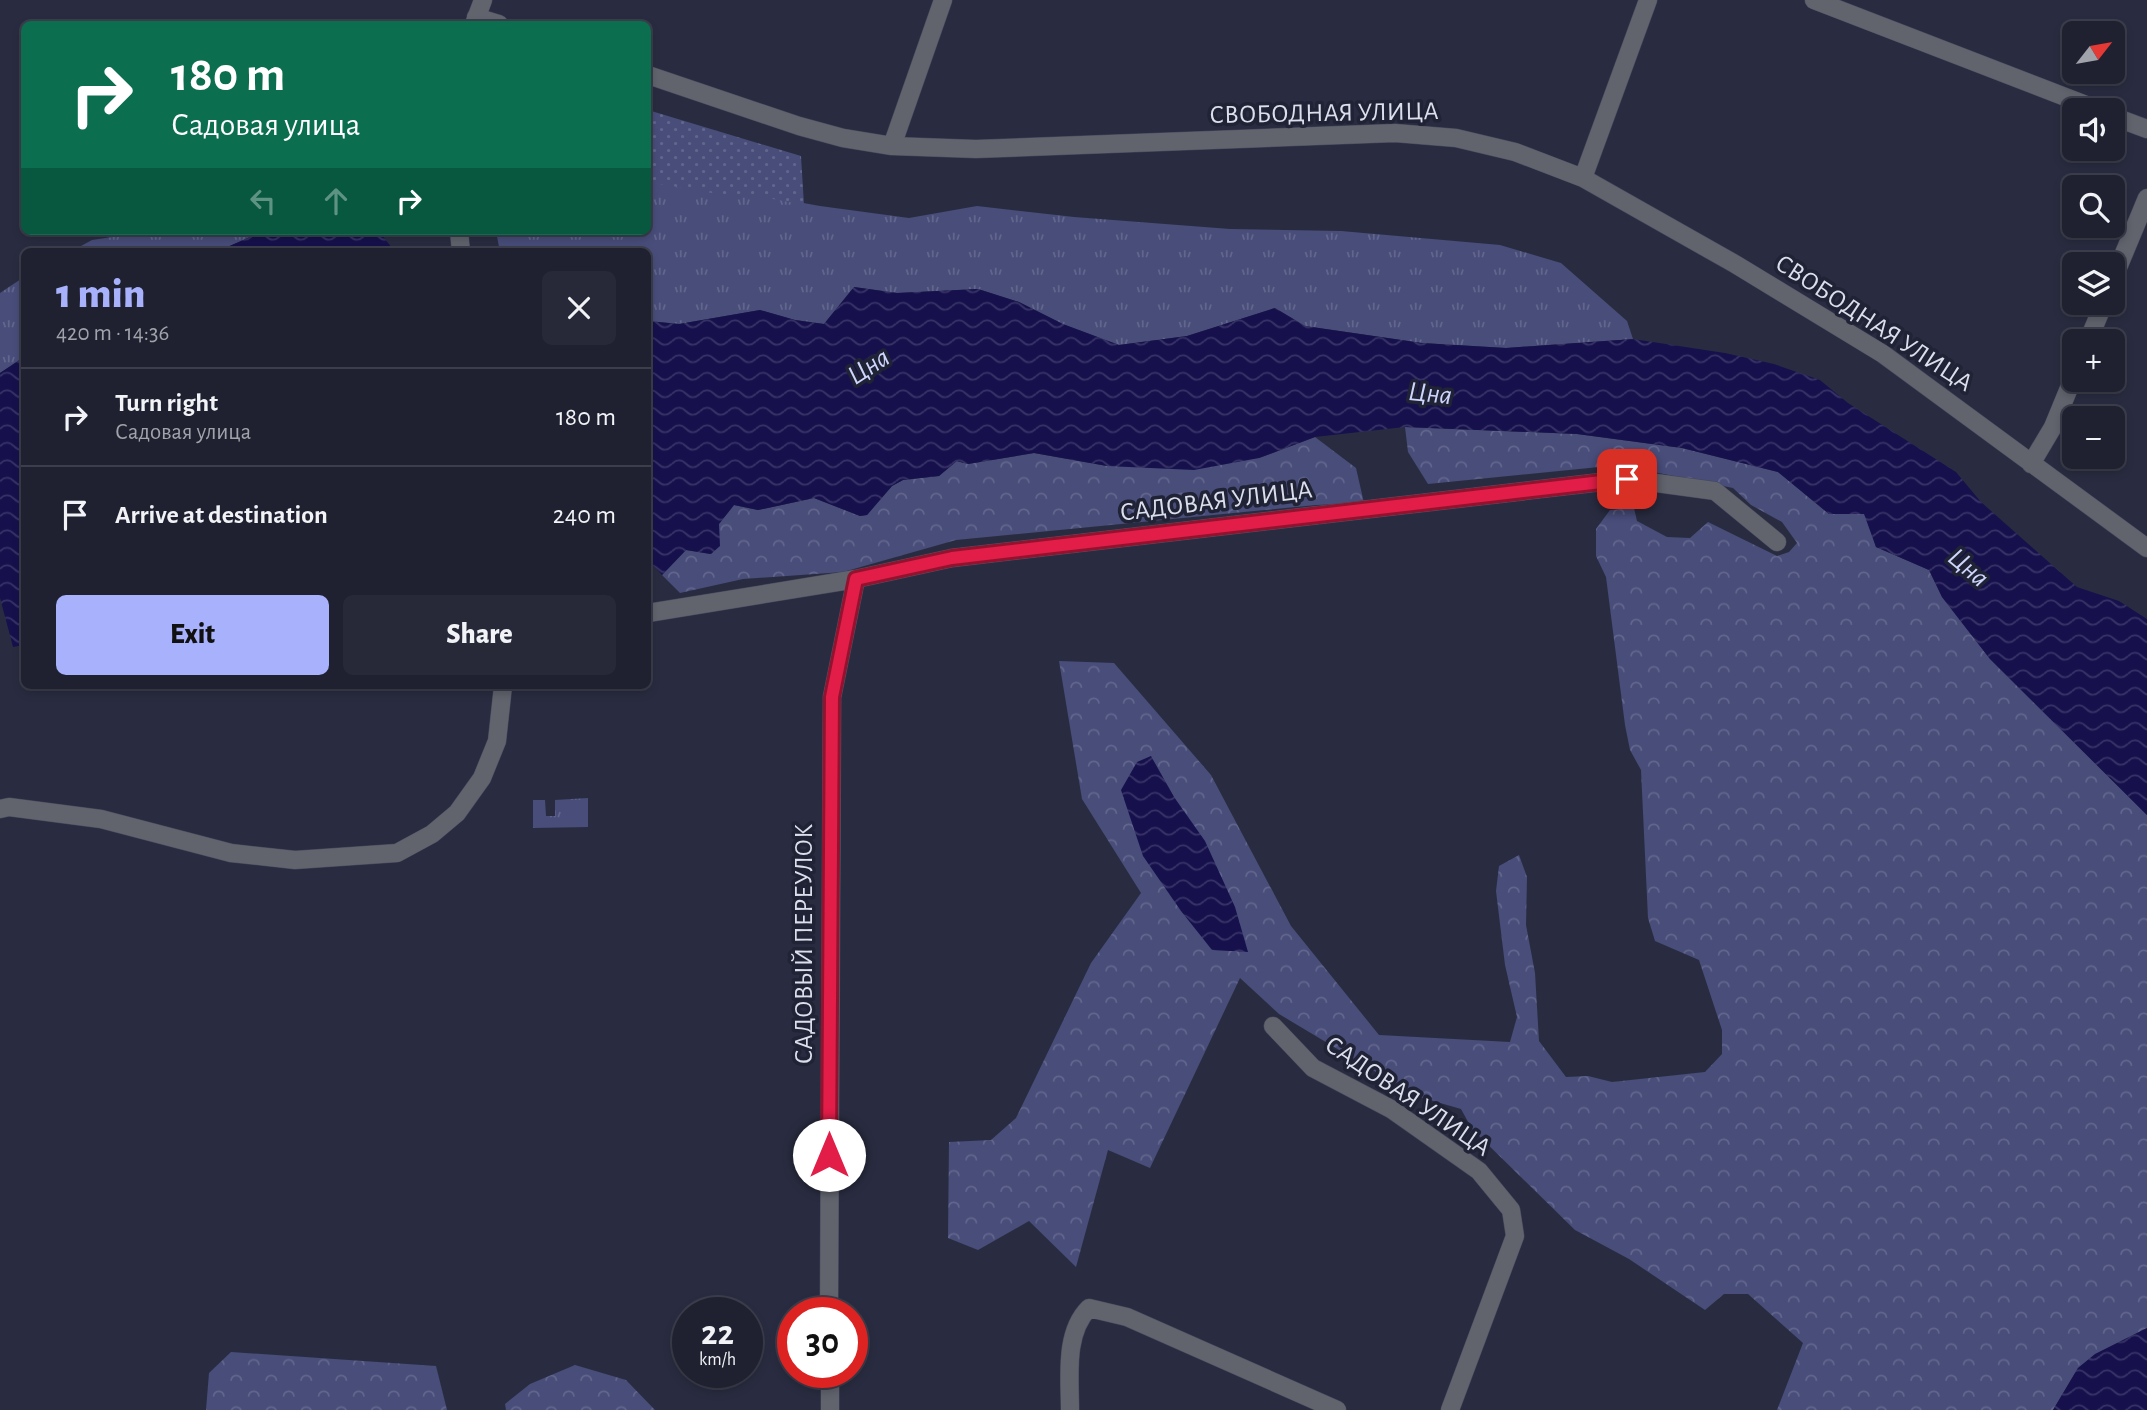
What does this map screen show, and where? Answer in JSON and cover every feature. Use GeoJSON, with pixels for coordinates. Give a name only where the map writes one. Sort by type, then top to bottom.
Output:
{"type":"FeatureCollection","features":[{"type":"Feature","properties":{"kind":"street"},"geometry":{"type":"LineString","coordinates":[[892,146],[943,0]]}},
{"type":"Feature","properties":{"kind":"street"},"geometry":{"type":"LineString","coordinates":[[1583,178],[1648,0]]}},
{"type":"Feature","properties":{"kind":"street"},"geometry":{"type":"LineString","coordinates":[[1814,0],[2068,98]]}},
{"type":"Feature","properties":{"kind":"street","name":"СВОБОДНАЯ УЛИЦА"},"geometry":{"type":"LineString","coordinates":[[651,76],[843,138],[892,146],[976,149],[1395,133],[1456,138],[1515,152],[1583,178],[1735,264],[1882,354],[2147,548]]}},
{"type":"Feature","properties":{"kind":"street"},"geometry":{"type":"LineString","coordinates":[[2125,121],[2147,129]]}},
{"type":"Feature","properties":{"kind":"street"},"geometry":{"type":"LineString","coordinates":[[2124,252],[2147,198]]}},
{"type":"Feature","properties":{"kind":"street"},"geometry":{"type":"LineString","coordinates":[[2031,464],[2053,427],[2067,392]]}},
{"type":"Feature","properties":{"kind":"street","name":"САДОВАЯ УЛИЦА"},"geometry":{"type":"LineString","coordinates":[[651,613],[856,579],[952,558],[1627,479],[1715,492],[1777,542]]}},
{"type":"Feature","properties":{"kind":"street","name":"САДОВЫЙ ПЕРЕУЛОК"},"geometry":{"type":"LineString","coordinates":[[829,1297],[832,697],[856,579]]}},
{"type":"Feature","properties":{"kind":"street"},"geometry":{"type":"LineString","coordinates":[[0,809],[9,807],[101,819],[231,853],[295,860],[397,853],[432,834],[457,813],[482,778],[497,741],[503,689]]}},
{"type":"Feature","properties":{"kind":"street","name":"САДОВАЯ УЛИЦА"},"geometry":{"type":"LineString","coordinates":[[1273,1026],[1313,1068],[1391,1109],[1479,1171],[1511,1210],[1515,1236],[1450,1410]]}},
{"type":"Feature","properties":{"kind":"street"},"geometry":{"type":"LineString","coordinates":[[1070,1410],[1070,1353],[1079,1319],[1089,1308],[1127,1317],[1336,1410]]}},
{"type":"Feature","properties":{"kind":"street"},"geometry":{"type":"LineString","coordinates":[[830,1388],[830,1410]]}},
{"type":"Feature","properties":{"kind":"green space"},"geometry":{"type":"Polygon","coordinates":[[[651,111],[801,156],[804,205],[768,198],[718,194],[651,183],[651,111]]]}},
{"type":"Feature","properties":{"kind":"green space"},"geometry":{"type":"Polygon","coordinates":[[[651,176],[820,206],[909,218],[977,206],[1074,217],[1230,229],[1341,231],[1500,245],[1561,263],[1627,321],[1633,339],[1506,348],[1422,343],[1305,326],[1275,308],[1187,336],[1119,345],[1062,324],[1019,302],[978,289],[897,293],[854,287],[824,324],[795,320],[760,310],[679,324],[651,321],[651,248],[499,248],[497,235],[651,235],[651,176]]]}},
{"type":"Feature","properties":{"kind":"green space"},"geometry":{"type":"Polygon","coordinates":[[[125,235],[264,235],[250,237],[225,248],[77,248],[92,240],[125,235]]]}},
{"type":"Feature","properties":{"kind":"green space"},"geometry":{"type":"Polygon","coordinates":[[[21,279],[21,359],[0,373],[0,293],[21,279]]]}},
{"type":"Feature","properties":{"kind":"green space"},"geometry":{"type":"Polygon","coordinates":[[[1405,427],[1577,434],[1682,448],[1778,472],[1829,514],[1865,514],[1876,547],[1929,570],[1942,597],[1990,659],[2147,815],[2147,1328],[2096,1354],[2078,1368],[2053,1410],[1777,1410],[1803,1343],[1748,1294],[1724,1294],[1705,1310],[1629,1259],[1575,1230],[1472,1129],[1461,1109],[1416,1096],[1279,1014],[1240,978],[1150,1168],[1108,1150],[1076,1267],[1029,1221],[978,1250],[948,1238],[949,1142],[991,1140],[1016,1118],[1091,963],[1141,893],[1082,799],[1059,661],[1114,663],[1211,775],[1291,926],[1379,1035],[1510,1042],[1517,1017],[1505,965],[1496,891],[1499,866],[1519,855],[1527,877],[1526,925],[1535,973],[1539,1041],[1566,1077],[1588,1076],[1612,1082],[1705,1072],[1722,1054],[1722,1030],[1699,960],[1655,941],[1648,918],[1641,770],[1630,750],[1625,725],[1606,577],[1596,556],[1596,529],[1610,510],[1634,508],[1637,521],[1667,537],[1690,538],[1708,522],[1777,556],[1789,552],[1797,543],[1782,522],[1751,505],[1733,488],[1619,465],[1428,484],[1408,452],[1405,427]],[[1150,756],[1181,911],[1174,797],[1150,756]]]}},
{"type":"Feature","properties":{"kind":"green space"},"geometry":{"type":"Polygon","coordinates":[[[1315,437],[1356,468],[1364,503],[1316,505],[956,540],[843,572],[743,579],[680,593],[662,575],[686,550],[710,554],[719,524],[734,505],[758,510],[814,498],[860,516],[867,515],[892,486],[903,480],[939,476],[956,461],[968,464],[1034,453],[1107,466],[1259,458],[1315,437]]]}},
{"type":"Feature","properties":{"kind":"green space"},"geometry":{"type":"Polygon","coordinates":[[[588,798],[588,827],[533,828],[533,800],[545,800],[546,816],[555,816],[555,800],[588,798]]]}},
{"type":"Feature","properties":{"kind":"green space"},"geometry":{"type":"Polygon","coordinates":[[[231,1352],[436,1366],[447,1410],[206,1410],[209,1373],[231,1352]]]}},
{"type":"Feature","properties":{"kind":"green space"},"geometry":{"type":"Polygon","coordinates":[[[575,1365],[626,1380],[655,1410],[506,1410],[505,1404],[530,1384],[575,1365]]]}},
{"type":"Feature","properties":{"kind":"water"},"geometry":{"type":"Polygon","coordinates":[[[382,235],[392,248],[225,248],[250,237],[382,235]]]}},
{"type":"Feature","properties":{"kind":"water","name":"Цна"},"geometry":{"type":"Polygon","coordinates":[[[854,287],[897,293],[978,289],[1019,302],[1063,324],[1119,345],[1187,336],[1275,308],[1305,326],[1422,343],[1506,348],[1633,339],[1725,353],[1774,364],[1820,380],[1848,403],[1956,472],[1981,502],[2077,587],[2119,601],[2147,619],[2147,815],[1990,659],[1942,597],[1929,570],[1876,547],[1864,514],[1829,514],[1778,472],[1682,448],[1577,434],[1405,427],[1315,437],[1259,458],[1194,470],[1107,466],[1034,453],[968,464],[957,461],[939,476],[903,480],[892,486],[867,515],[860,516],[814,498],[758,510],[734,505],[719,524],[720,546],[711,554],[686,550],[662,575],[651,563],[651,321],[679,324],[760,310],[795,320],[824,324],[854,287]]]}},
{"type":"Feature","properties":{"kind":"water"},"geometry":{"type":"Polygon","coordinates":[[[21,359],[21,646],[13,647],[0,598],[0,373],[21,359]]]}},
{"type":"Feature","properties":{"kind":"water"},"geometry":{"type":"Polygon","coordinates":[[[1151,756],[1174,797],[1205,841],[1235,907],[1248,952],[1212,950],[1143,856],[1121,790],[1137,762],[1151,756]]]}},
{"type":"Feature","properties":{"kind":"water"},"geometry":{"type":"Polygon","coordinates":[[[2147,1328],[2147,1410],[2053,1410],[2078,1368],[2095,1354],[2147,1328]]]}},
{"type":"Feature","properties":{"kind":"route"},"geometry":{"type":"LineString","coordinates":[[829,1155],[832,697],[856,579],[952,558],[1627,479]]}}]}
